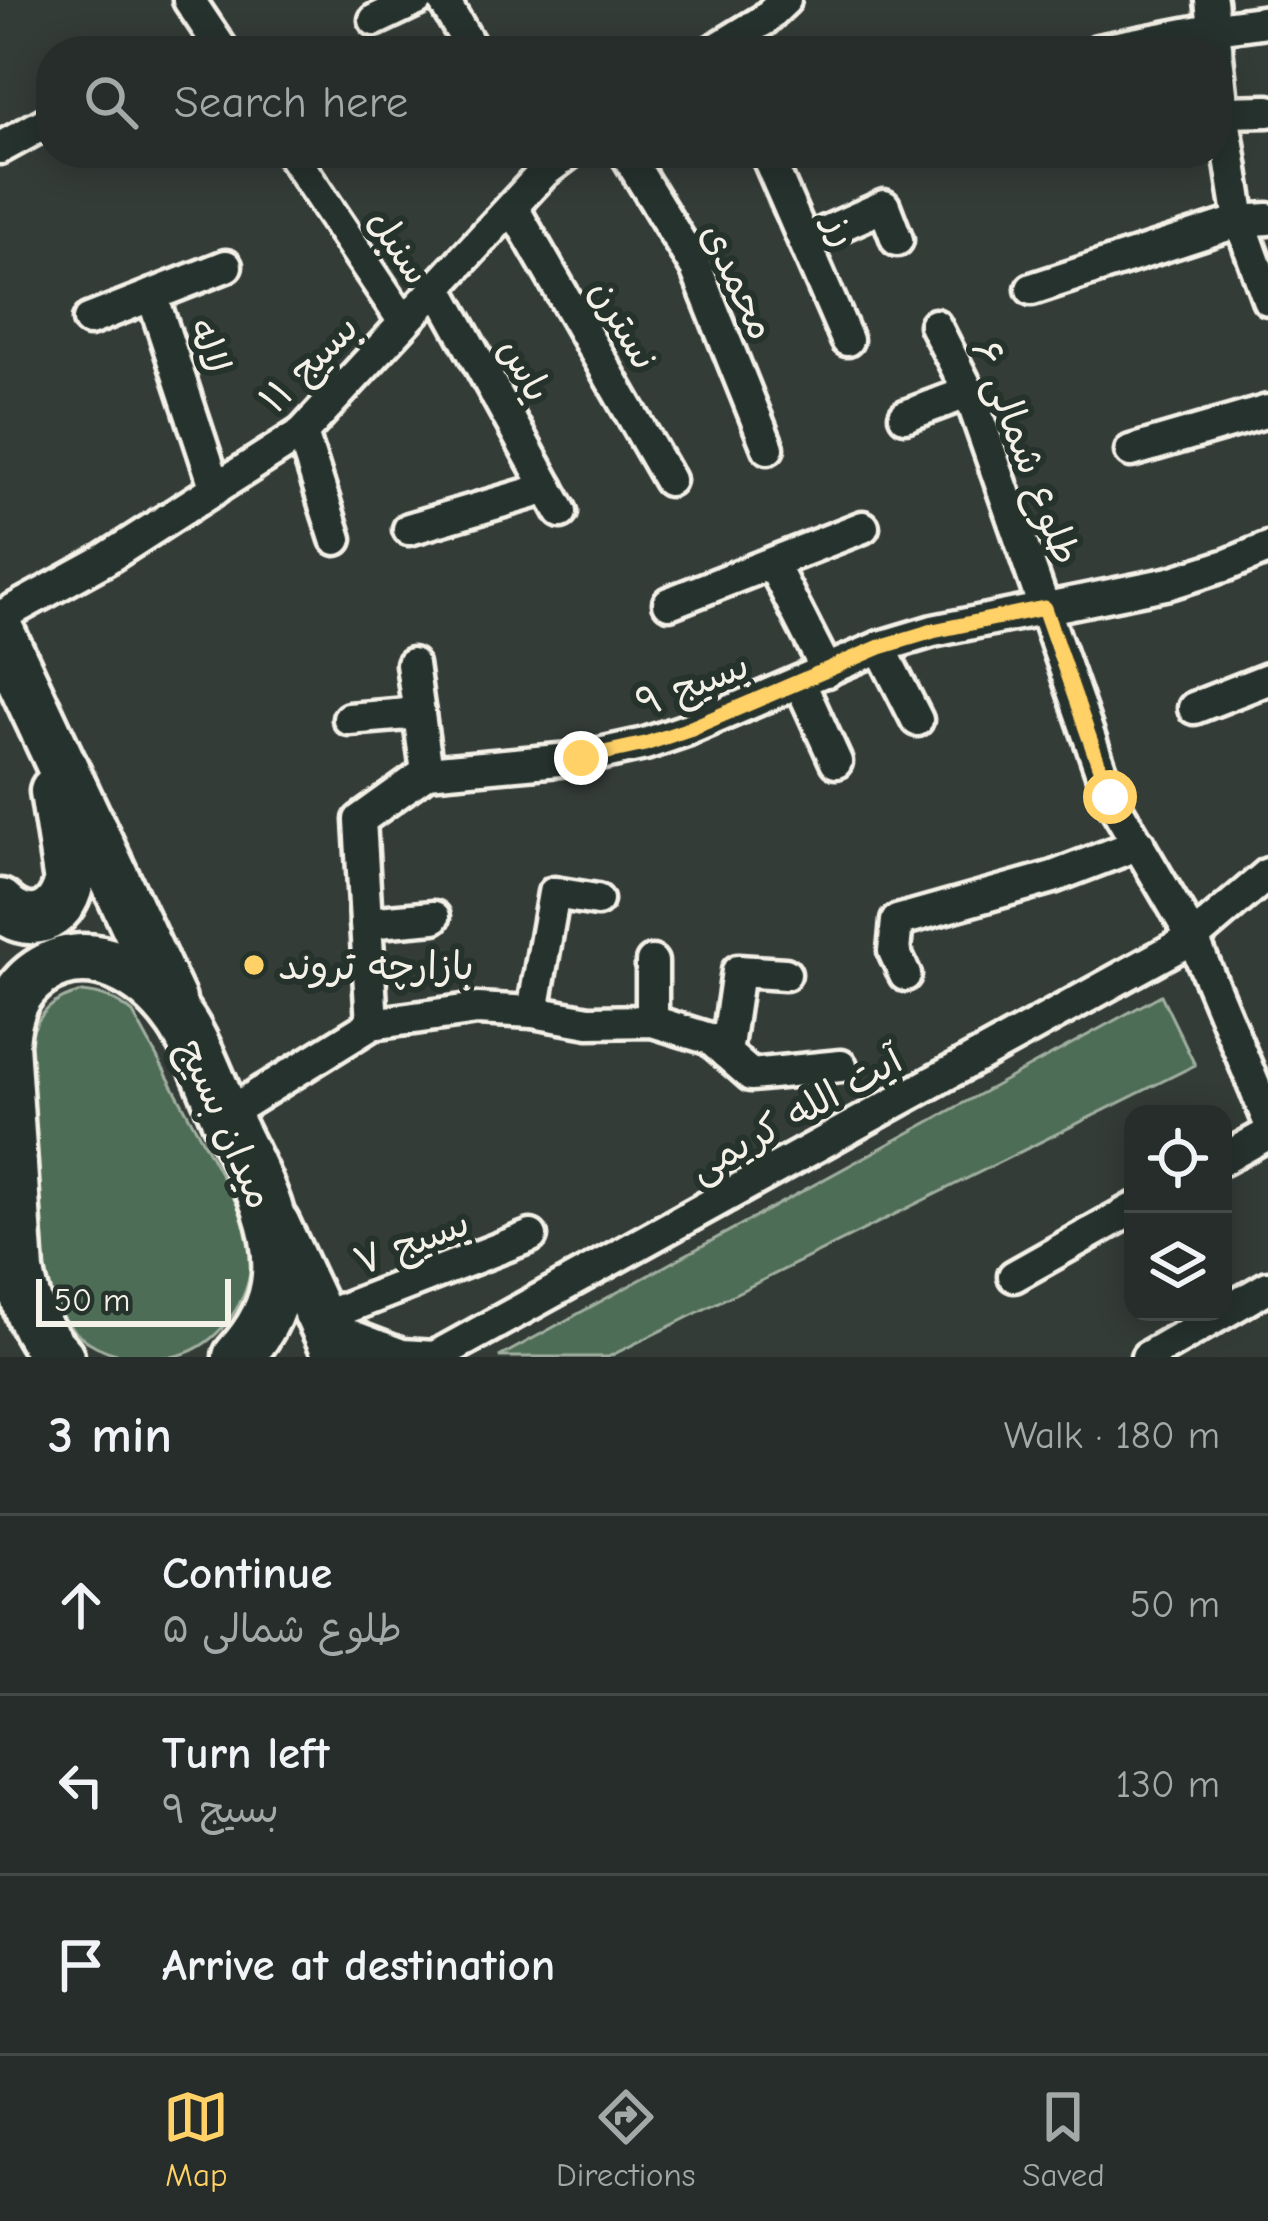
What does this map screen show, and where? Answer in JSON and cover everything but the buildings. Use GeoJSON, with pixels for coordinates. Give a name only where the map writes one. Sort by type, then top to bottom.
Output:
{"type":"FeatureCollection","features":[{"type":"Feature","properties":{"kind":"highway"},"geometry":{"type":"LineString","coordinates":[[0,633],[181,1020]]}},
{"type":"Feature","properties":{"kind":"highway"},"geometry":{"type":"LineString","coordinates":[[0,904],[15,917],[40,919],[60,905],[69,882],[53,773],[39,719]]}},
{"type":"Feature","properties":{"kind":"highway","name":"میدان بسیج"},"geometry":{"type":"LineString","coordinates":[[59,1357],[35,1325],[23,1295],[5,1155],[2,1027],[15,998],[30,980],[73,958],[120,965],[181,1020],[271,1212],[278,1280],[270,1311],[255,1339],[238,1357]]}},
{"type":"Feature","properties":{"kind":"main road"},"geometry":{"type":"LineString","coordinates":[[271,1212],[327,1333]]}},
{"type":"Feature","properties":{"kind":"street"},"geometry":{"type":"LineString","coordinates":[[190,0],[214,36]]}},
{"type":"Feature","properties":{"kind":"street"},"geometry":{"type":"LineString","coordinates":[[375,20],[418,0]]}},
{"type":"Feature","properties":{"kind":"street"},"geometry":{"type":"LineString","coordinates":[[443,0],[464,36]]}},
{"type":"Feature","properties":{"kind":"street"},"geometry":{"type":"LineString","coordinates":[[734,36],[769,7]]}},
{"type":"Feature","properties":{"kind":"street"},"geometry":{"type":"LineString","coordinates":[[1146,36],[1214,14],[1268,21]]}},
{"type":"Feature","properties":{"kind":"street"},"geometry":{"type":"LineString","coordinates":[[1232,112],[1268,111]]}},
{"type":"Feature","properties":{"kind":"street"},"geometry":{"type":"LineString","coordinates":[[0,148],[36,128]]}},
{"type":"Feature","properties":{"kind":"street"},"geometry":{"type":"LineString","coordinates":[[1232,143],[1254,220],[1268,299]]}},
{"type":"Feature","properties":{"kind":"street","name":"سنبل"},"geometry":{"type":"LineString","coordinates":[[302,168],[404,322]]}},
{"type":"Feature","properties":{"kind":"street","name":"بسیج ۱۱"},"geometry":{"type":"LineString","coordinates":[[0,617],[104,560],[302,433],[513,208],[542,168]]}},
{"type":"Feature","properties":{"kind":"street","name":"محمدی"},"geometry":{"type":"LineString","coordinates":[[635,168],[696,268],[768,448]]}},
{"type":"Feature","properties":{"kind":"street","name":"رز"},"geometry":{"type":"LineString","coordinates":[[773,168],[847,340]]}},
{"type":"Feature","properties":{"kind":"street"},"geometry":{"type":"LineString","coordinates":[[806,241],[884,206],[897,240]]}},
{"type":"Feature","properties":{"kind":"street","name":"نسترن"},"geometry":{"type":"LineString","coordinates":[[513,208],[669,480]]}},
{"type":"Feature","properties":{"kind":"street"},"geometry":{"type":"LineString","coordinates":[[1032,289],[1254,220]]}},
{"type":"Feature","properties":{"kind":"street"},"geometry":{"type":"LineString","coordinates":[[89,320],[226,266]]}},
{"type":"Feature","properties":{"kind":"street","name":"یاس"},"geometry":{"type":"LineString","coordinates":[[410,529],[555,500],[437,287]]}},
{"type":"Feature","properties":{"kind":"street","name":"لاله"},"geometry":{"type":"LineString","coordinates":[[152,295],[216,489]]}},
{"type":"Feature","properties":{"kind":"street","name":"طلوع شمالی ۶"},"geometry":{"type":"LineString","coordinates":[[935,325],[969,392],[1110,797],[1193,938],[1268,1119]]}},
{"type":"Feature","properties":{"kind":"street"},"geometry":{"type":"LineString","coordinates":[[905,416],[969,392]]}},
{"type":"Feature","properties":{"kind":"street"},"geometry":{"type":"LineString","coordinates":[[1131,451],[1268,411]]}},
{"type":"Feature","properties":{"kind":"street"},"geometry":{"type":"LineString","coordinates":[[302,433],[336,539]]}},
{"type":"Feature","properties":{"kind":"street"},"geometry":{"type":"LineString","coordinates":[[669,603],[863,527]]}},
{"type":"Feature","properties":{"kind":"street","name":"بسیج ۹"},"geometry":{"type":"LineString","coordinates":[[427,772],[581,758],[645,744],[880,647],[933,631],[1170,583],[1268,548]]}},
{"type":"Feature","properties":{"kind":"street"},"geometry":{"type":"LineString","coordinates":[[772,562],[813,677],[836,761]]}},
{"type":"Feature","properties":{"kind":"street"},"geometry":{"type":"LineString","coordinates":[[880,647],[917,720]]}},
{"type":"Feature","properties":{"kind":"street"},"geometry":{"type":"LineString","coordinates":[[373,1024],[360,820],[427,772],[412,664]]}},
{"type":"Feature","properties":{"kind":"street"},"geometry":{"type":"LineString","coordinates":[[1194,708],[1268,679]]}},
{"type":"Feature","properties":{"kind":"street"},"geometry":{"type":"LineString","coordinates":[[350,719],[419,713]]}},
{"type":"Feature","properties":{"kind":"street"},"geometry":{"type":"LineString","coordinates":[[905,975],[894,951],[897,921],[1053,877],[1139,844]]}},
{"type":"Feature","properties":{"kind":"street","name":"آیت الله کریمی"},"geometry":{"type":"LineString","coordinates":[[435,1357],[1193,938],[1268,874]]}},
{"type":"Feature","properties":{"kind":"street"},"geometry":{"type":"LineString","coordinates":[[533,1012],[554,893],[596,900]]}},
{"type":"Feature","properties":{"kind":"street"},"geometry":{"type":"LineString","coordinates":[[366,923],[434,917]]}},
{"type":"Feature","properties":{"kind":"street"},"geometry":{"type":"LineString","coordinates":[[652,962],[652,1021]]}},
{"type":"Feature","properties":{"kind":"street"},"geometry":{"type":"LineString","coordinates":[[726,1053],[738,971],[785,974]]}},
{"type":"Feature","properties":{"kind":"street"},"geometry":{"type":"LineString","coordinates":[[225,1115],[373,1024],[477,1009],[589,1022],[652,1021],[710,1039],[751,1076],[842,1066]]}},
{"type":"Feature","properties":{"kind":"street"},"geometry":{"type":"LineString","coordinates":[[1232,1154],[1268,1134]]}},
{"type":"Feature","properties":{"kind":"street"},"geometry":{"type":"LineString","coordinates":[[1014,1276],[1126,1213]]}},
{"type":"Feature","properties":{"kind":"street","name":"بسیج ۷"},"geometry":{"type":"LineString","coordinates":[[327,1333],[531,1237]]}},
{"type":"Feature","properties":{"kind":"street"},"geometry":{"type":"LineString","coordinates":[[1147,1357],[1268,1287]]}},
{"type":"Feature","properties":{"kind":"street"},"geometry":{"type":"LineString","coordinates":[[327,1333],[402,1355],[435,1357]]}},
{"type":"Feature","properties":{"kind":"green space"},"geometry":{"type":"Polygon","coordinates":[[[82,992],[109,998],[133,1013],[246,1221],[251,1266],[235,1312],[200,1346],[170,1357],[108,1351],[78,1334],[52,1299],[42,1266],[29,1040],[48,1008],[82,992]]]}},
{"type":"Feature","properties":{"kind":"green space"},"geometry":{"type":"Polygon","coordinates":[[[1161,995],[1195,1065],[608,1357],[499,1357],[1161,995]]]}},
{"type":"Feature","properties":{"kind":"place","name":"بازارچه تروند"},"geometry":{"type":"Point","coordinates":[254,965]}},
{"type":"Feature","properties":{"kind":"route"},"geometry":{"type":"LineString","coordinates":[[581,758],[689,729],[880,647],[1044,608],[1110,797]]}}]}
